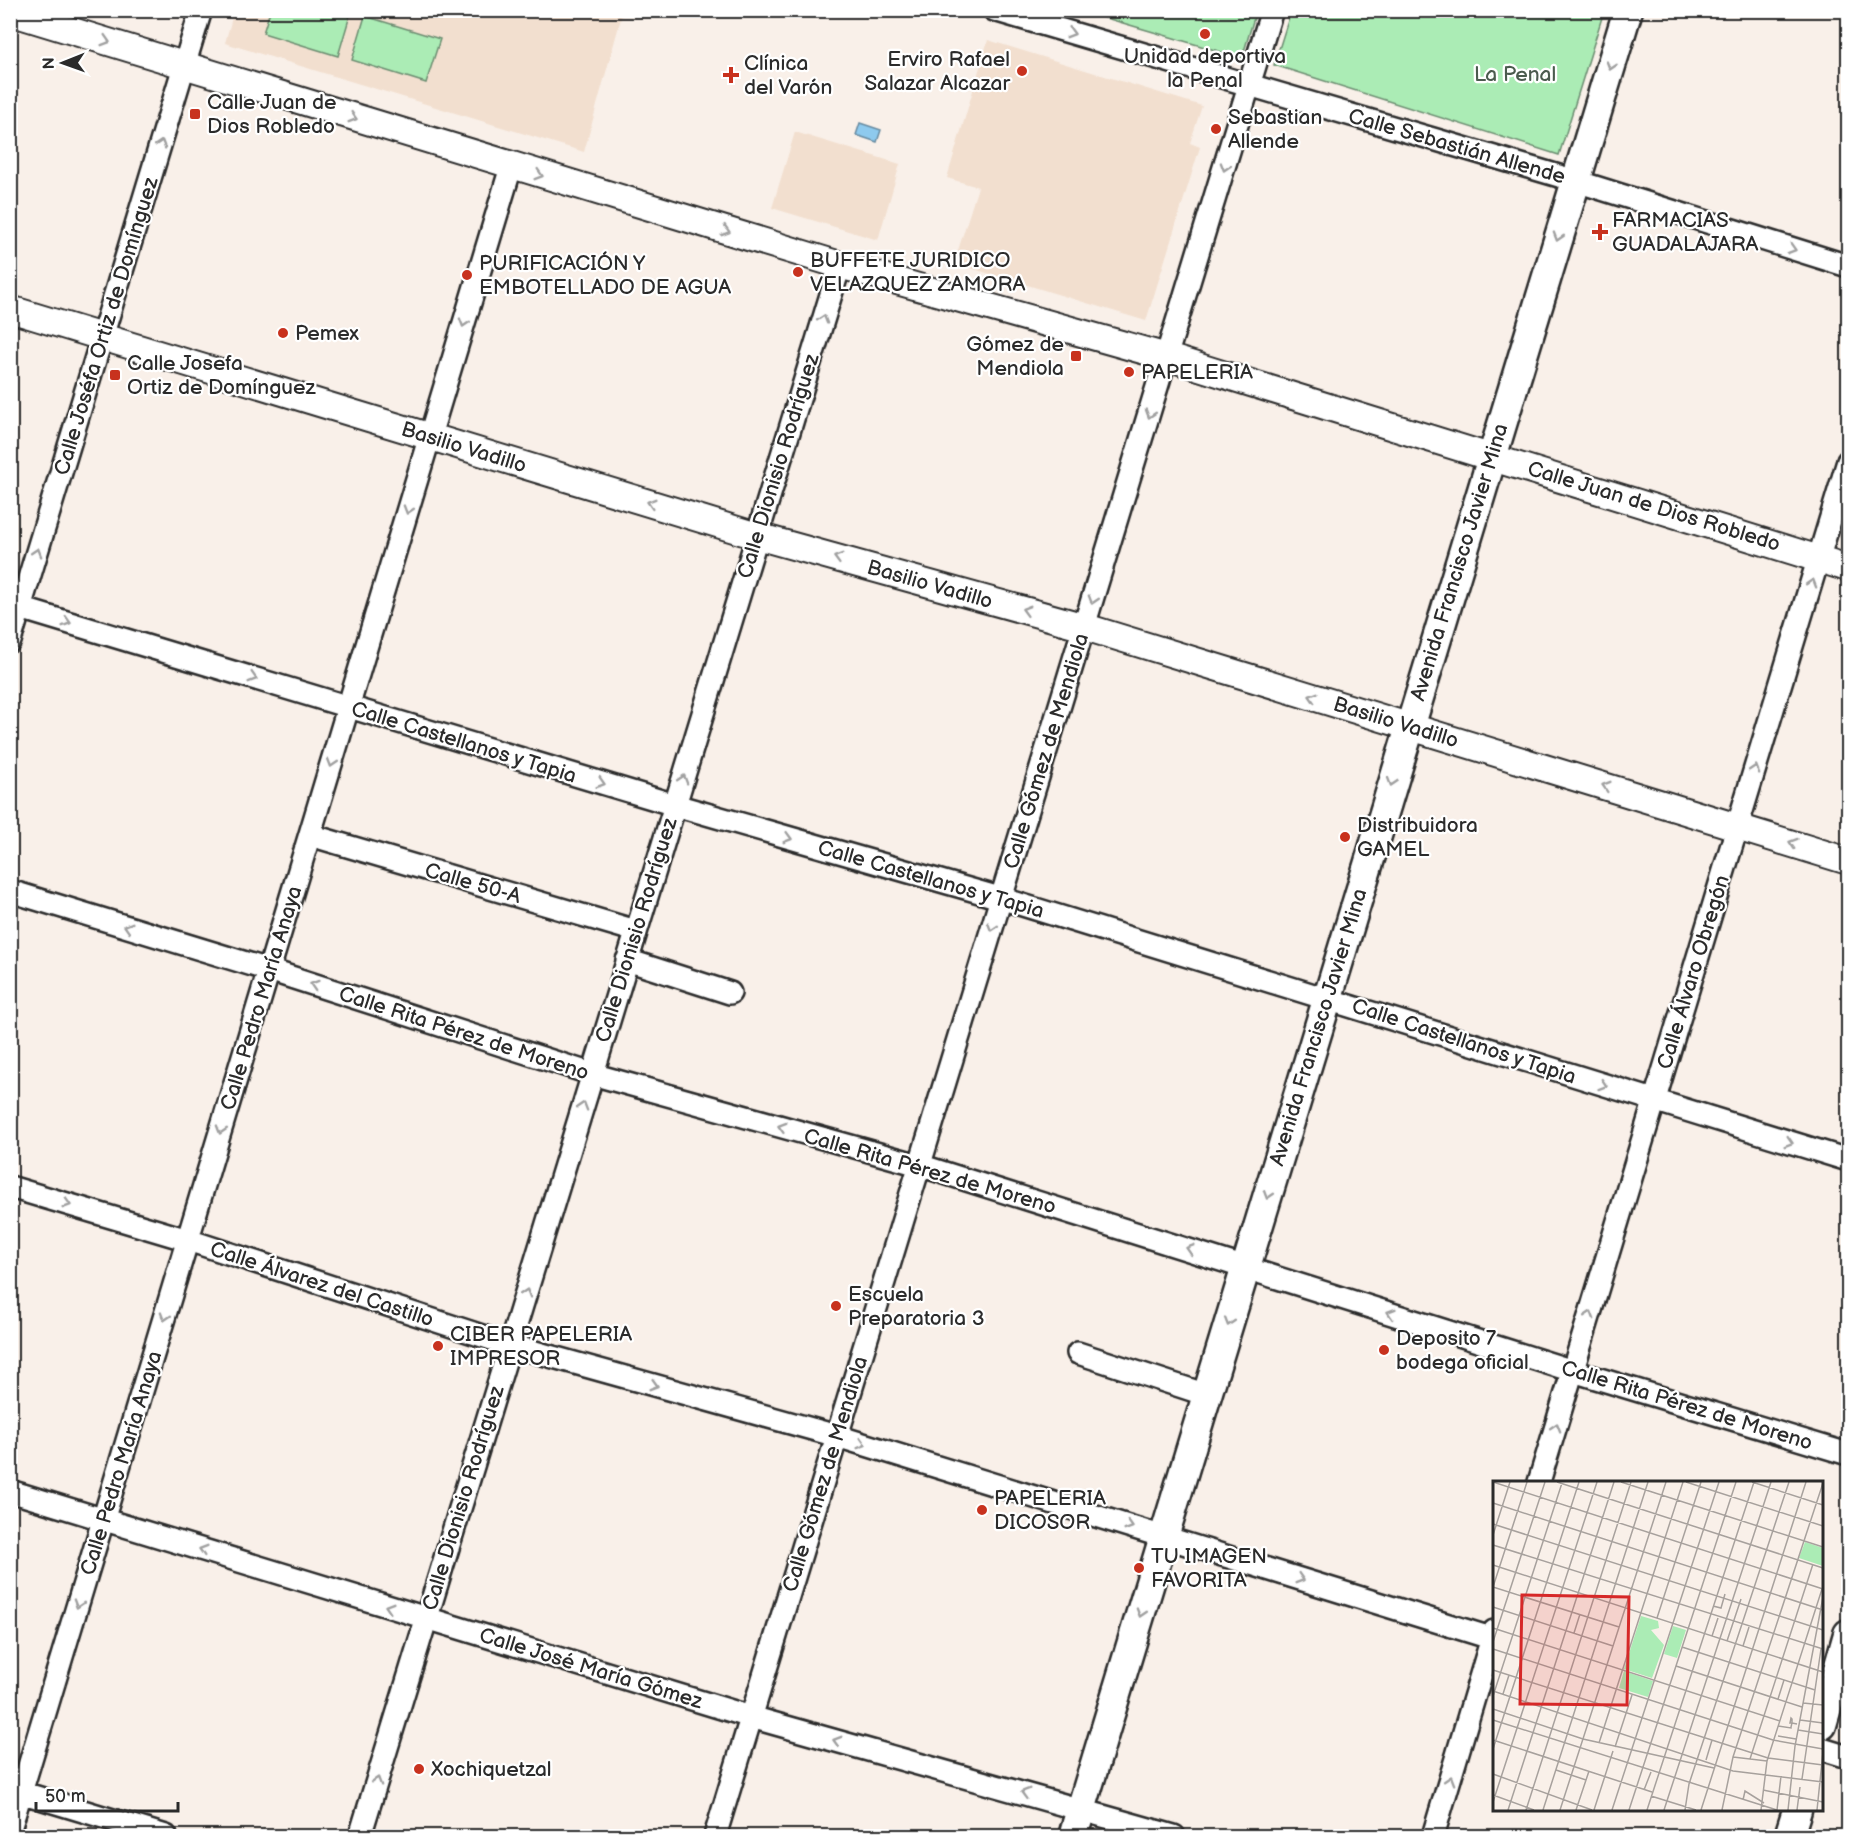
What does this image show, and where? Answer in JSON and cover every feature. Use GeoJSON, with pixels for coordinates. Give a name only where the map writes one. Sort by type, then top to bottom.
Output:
{"type":"FeatureCollection","features":[{"type":"Feature","properties":{"kind":"main road","name":"Avenida Francisco Javier Mina"},"geometry":{"type":"LineString","coordinates":[[1073,1836],[1628,10]]}},
{"type":"Feature","properties":{"kind":"main road"},"geometry":{"type":"LineString","coordinates":[[1823,1718],[1848,1634]]}},
{"type":"Feature","properties":{"kind":"main road"},"geometry":{"type":"LineString","coordinates":[[1789,1836],[1796,1811]]}},
{"type":"Feature","properties":{"kind":"street","name":"Calle Joséfa Ortiz de Domínguez"},"geometry":{"type":"LineString","coordinates":[[10,641],[16,606],[102,337],[201,10]]}},
{"type":"Feature","properties":{"kind":"street","name":"Calle Sebastián Allende"},"geometry":{"type":"LineString","coordinates":[[994,10],[1575,181],[1848,266]]}},
{"type":"Feature","properties":{"kind":"street","name":"Calle Gómez de Mendiola"},"geometry":{"type":"LineString","coordinates":[[715,1836],[1272,10]]}},
{"type":"Feature","properties":{"kind":"street","name":"Calle Juan de Dios Robledo"},"geometry":{"type":"LineString","coordinates":[[10,12],[512,167],[840,265],[1167,357],[1848,568]]}},
{"type":"Feature","properties":{"kind":"street","name":"Calle Pedro María Anaya"},"geometry":{"type":"LineString","coordinates":[[10,1829],[16,1791],[104,1520],[512,167]]}},
{"type":"Feature","properties":{"kind":"street","name":"Calle Dionisio Rodríguez"},"geometry":{"type":"LineString","coordinates":[[360,1836],[840,265]]}},
{"type":"Feature","properties":{"kind":"street","name":"Basilio Vadillo"},"geometry":{"type":"LineString","coordinates":[[10,309],[757,536],[1085,627],[1738,825],[1848,861]]}},
{"type":"Feature","properties":{"kind":"street","name":"Calle Álvaro Obregón"},"geometry":{"type":"LineString","coordinates":[[1539,1481],[1848,461]]}},
{"type":"Feature","properties":{"kind":"street","name":"Calle Castellanos y Tapia"},"geometry":{"type":"LineString","coordinates":[[16,606],[675,806],[1000,898],[1848,1160]]}},
{"type":"Feature","properties":{"kind":"street","name":"Calle 50-A"},"geometry":{"type":"LineString","coordinates":[[310,835],[636,930]]}},
{"type":"Feature","properties":{"kind":"street","name":"Calle Rita Pérez de Moreno"},"geometry":{"type":"LineString","coordinates":[[10,891],[269,970],[592,1074],[919,1165],[1246,1266],[1573,1371],[1848,1454]]}},
{"type":"Feature","properties":{"kind":"street"},"geometry":{"type":"LineString","coordinates":[[627,960],[730,993]]}},
{"type":"Feature","properties":{"kind":"street","name":"Calle Álvarez del Castillo"},"geometry":{"type":"LineString","coordinates":[[10,1187],[188,1240],[510,1345],[837,1436],[1493,1636]]}},
{"type":"Feature","properties":{"kind":"street"},"geometry":{"type":"LineString","coordinates":[[1078,1353],[1207,1395]]}},
{"type":"Feature","properties":{"kind":"street","name":"Calle José María Gómez"},"geometry":{"type":"LineString","coordinates":[[10,1491],[751,1717],[1174,1836]]}},
{"type":"Feature","properties":{"kind":"street"},"geometry":{"type":"LineString","coordinates":[[1433,1836],[1493,1639]]}},
{"type":"Feature","properties":{"kind":"street"},"geometry":{"type":"LineString","coordinates":[[1823,1750],[1848,1757]]}},
{"type":"Feature","properties":{"kind":"street"},"geometry":{"type":"LineString","coordinates":[[16,1791],[166,1836]]}},
{"type":"Feature","properties":{"kind":"shaded area"},"geometry":{"type":"Polygon","coordinates":[[[234,11],[623,11],[584,152],[225,43],[234,11]]]}},
{"type":"Feature","properties":{"kind":"shaded area"},"geometry":{"type":"Polygon","coordinates":[[[988,40],[1202,106],[1190,143],[1200,147],[1146,321],[954,263],[978,187],[947,178],[988,40]]]}},
{"type":"Feature","properties":{"kind":"shaded area"},"geometry":{"type":"Polygon","coordinates":[[[795,132],[900,164],[878,240],[772,208],[795,132]]]}},
{"type":"Feature","properties":{"kind":"green space","name":"La Penal"},"geometry":{"type":"Polygon","coordinates":[[[1291,10],[1604,11],[1559,155],[1274,65],[1291,10]]]}},
{"type":"Feature","properties":{"kind":"green space"},"geometry":{"type":"Polygon","coordinates":[[[270,11],[351,12],[338,56],[263,33],[270,11]]]}},
{"type":"Feature","properties":{"kind":"green space","name":"Unidad deportiva la Penal"},"geometry":{"type":"Polygon","coordinates":[[[1082,11],[1256,11],[1242,58],[1082,11]]]}},
{"type":"Feature","properties":{"kind":"green space"},"geometry":{"type":"Polygon","coordinates":[[[365,16],[440,39],[426,83],[352,60],[365,16]]]}},
{"type":"Feature","properties":{"kind":"water"},"geometry":{"type":"Polygon","coordinates":[[[860,123],[881,130],[877,142],[856,135],[860,123]]]}},
{"type":"Feature","properties":{"kind":"place","name":"Unidad deportiva la Penal"},"geometry":{"type":"Point","coordinates":[1205,34]}},
{"type":"Feature","properties":{"kind":"place","name":"Erviro Rafael Salazar Alcazar"},"geometry":{"type":"Point","coordinates":[1022,71]}},
{"type":"Feature","properties":{"kind":"place","name":"Clínica del Varón"},"geometry":{"type":"Point","coordinates":[731,75]}},
{"type":"Feature","properties":{"kind":"place","name":"Calle Juan de Dios Robledo"},"geometry":{"type":"Point","coordinates":[195,114]}},
{"type":"Feature","properties":{"kind":"place","name":"Sebastian Allende"},"geometry":{"type":"Point","coordinates":[1216,129]}},
{"type":"Feature","properties":{"kind":"place","name":"FARMACIAS GUADALAJARA"},"geometry":{"type":"Point","coordinates":[1600,232]}},
{"type":"Feature","properties":{"kind":"place","name":"BUFFETE JURIDICO VELAZQUEZ ZAMORA"},"geometry":{"type":"Point","coordinates":[798,272]}},
{"type":"Feature","properties":{"kind":"place","name":"PURIFICACIÓN Y EMBOTELLADO DE AGUA"},"geometry":{"type":"Point","coordinates":[467,275]}},
{"type":"Feature","properties":{"kind":"place","name":"Pemex"},"geometry":{"type":"Point","coordinates":[283,333]}},
{"type":"Feature","properties":{"kind":"place","name":"Gómez de Mendiola"},"geometry":{"type":"Point","coordinates":[1076,356]}},
{"type":"Feature","properties":{"kind":"place","name":"PAPELERIA"},"geometry":{"type":"Point","coordinates":[1129,372]}},
{"type":"Feature","properties":{"kind":"place","name":"Calle Josefa Ortiz de Domínguez"},"geometry":{"type":"Point","coordinates":[115,375]}},
{"type":"Feature","properties":{"kind":"place","name":"Distribuidora GAMEL"},"geometry":{"type":"Point","coordinates":[1345,837]}},
{"type":"Feature","properties":{"kind":"place","name":"Escuela Preparatoria 3"},"geometry":{"type":"Point","coordinates":[836,1306]}},
{"type":"Feature","properties":{"kind":"place","name":"CIBER PAPELERIA IMPRESOR"},"geometry":{"type":"Point","coordinates":[438,1346]}},
{"type":"Feature","properties":{"kind":"place","name":"Deposito 7 bodega oficial"},"geometry":{"type":"Point","coordinates":[1384,1350]}},
{"type":"Feature","properties":{"kind":"place","name":"PAPELERIA DICOSOR"},"geometry":{"type":"Point","coordinates":[982,1510]}},
{"type":"Feature","properties":{"kind":"place","name":"TU IMAGEN FAVORITA"},"geometry":{"type":"Point","coordinates":[1139,1568]}},
{"type":"Feature","properties":{"kind":"place","name":"Xochiquetzal"},"geometry":{"type":"Point","coordinates":[419,1769]}}]}
